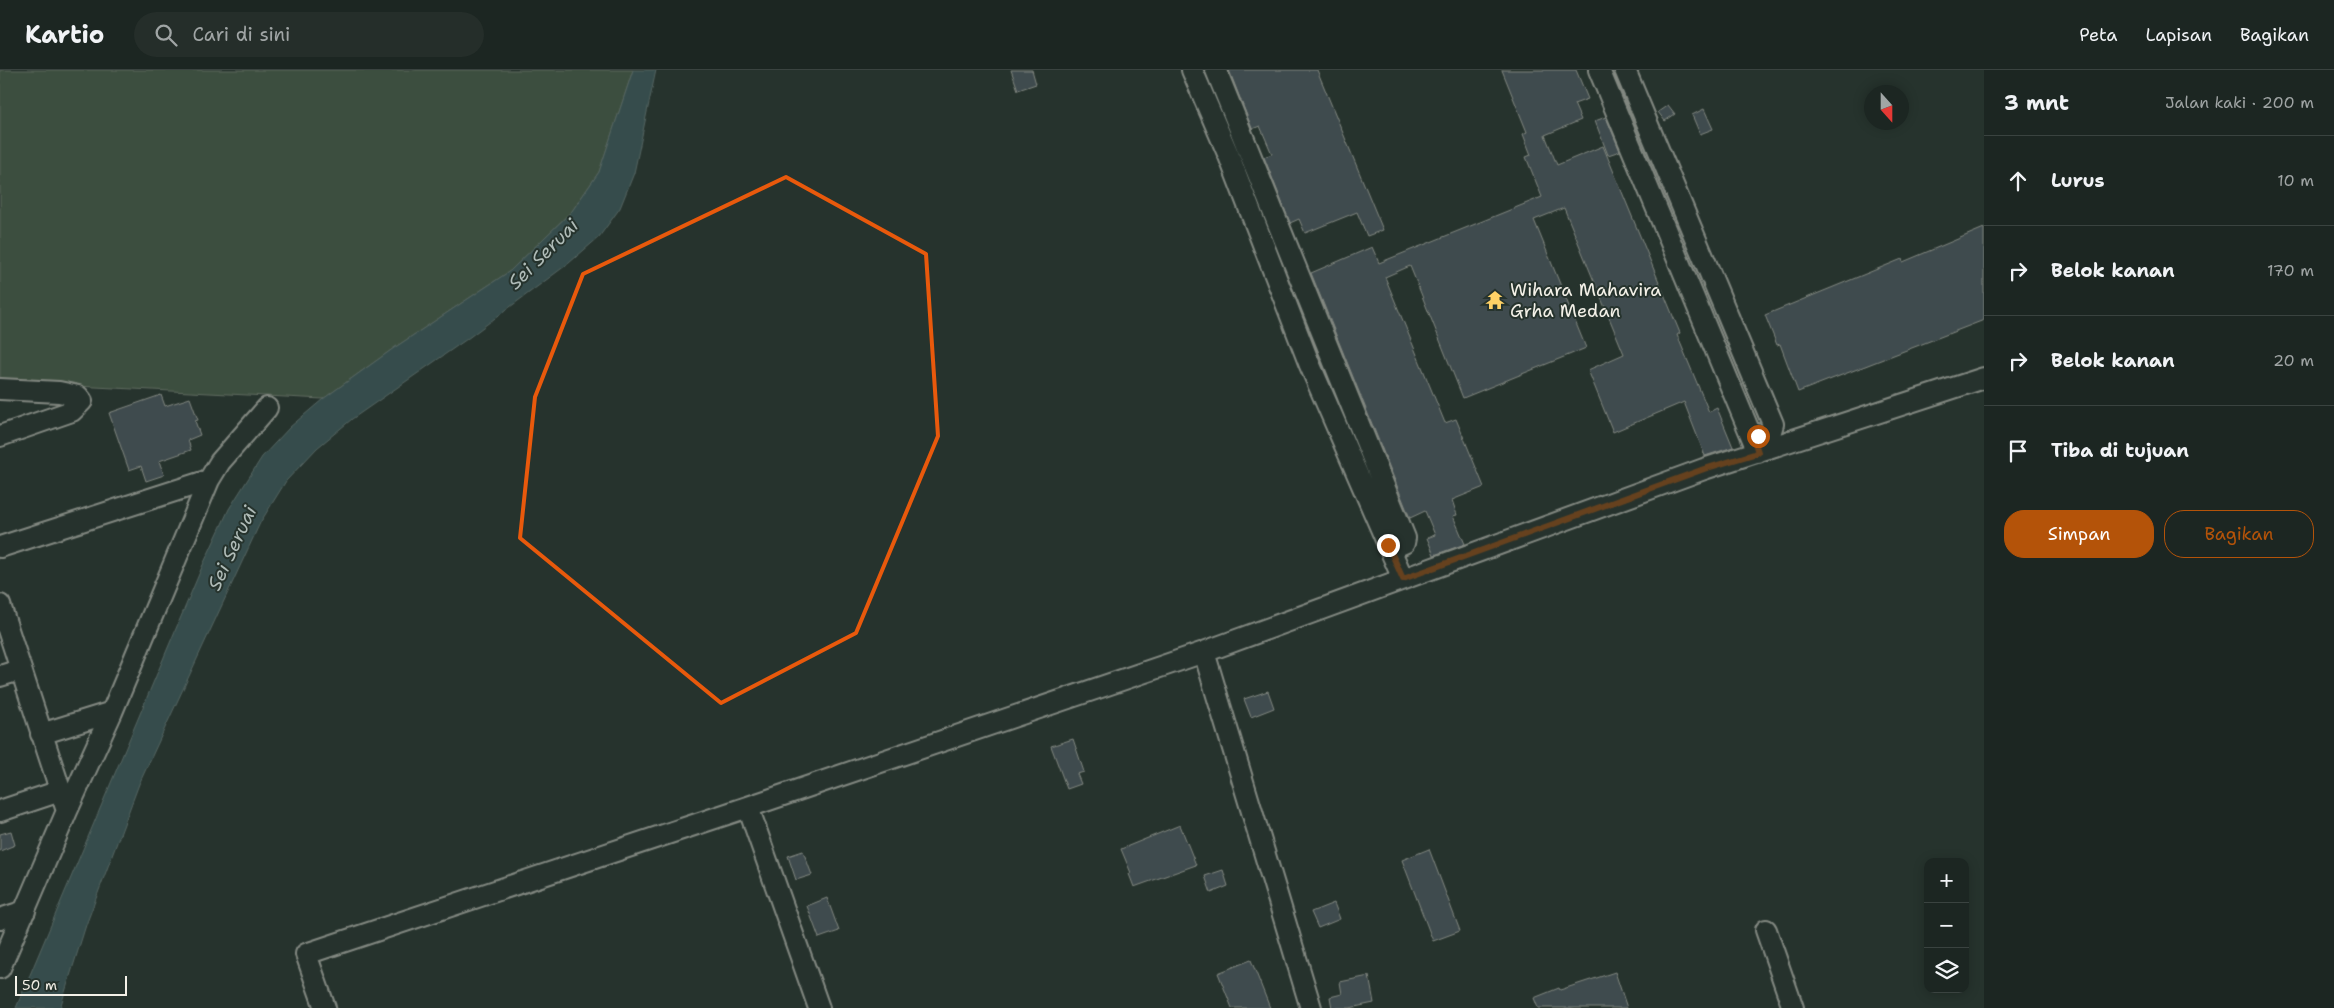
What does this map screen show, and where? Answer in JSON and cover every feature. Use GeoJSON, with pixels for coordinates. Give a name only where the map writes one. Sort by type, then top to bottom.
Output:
{"type":"FeatureCollection","features":[{"type":"Feature","properties":{"kind":"street"},"geometry":{"type":"LineString","coordinates":[[1192,70],[1229,156],[1309,364],[1397,542]]}},
{"type":"Feature","properties":{"kind":"street"},"geometry":{"type":"LineString","coordinates":[[1216,70],[1290,253],[1411,576]]}},
{"type":"Feature","properties":{"kind":"street"},"geometry":{"type":"LineString","coordinates":[[1599,70],[1755,443]]}},
{"type":"Feature","properties":{"kind":"street"},"geometry":{"type":"LineString","coordinates":[[1625,70],[1780,444]]}},
{"type":"Feature","properties":{"kind":"street"},"geometry":{"type":"LineString","coordinates":[[1620,121],[1643,112]]}},
{"type":"Feature","properties":{"kind":"street"},"geometry":{"type":"LineString","coordinates":[[1270,262],[1290,253]]}},
{"type":"Feature","properties":{"kind":"street"},"geometry":{"type":"LineString","coordinates":[[1755,443],[1780,444],[1984,378]]}},
{"type":"Feature","properties":{"kind":"street"},"geometry":{"type":"LineString","coordinates":[[0,389],[59,392],[78,396],[82,401],[72,411],[0,436]]}},
{"type":"Feature","properties":{"kind":"street"},"geometry":{"type":"LineString","coordinates":[[0,968],[67,811],[112,712],[210,480],[220,462],[267,408]]}},
{"type":"Feature","properties":{"kind":"street"},"geometry":{"type":"LineString","coordinates":[[325,1008],[306,954],[748,807],[1204,652],[1704,469],[1766,436],[1771,431],[1773,424]]}},
{"type":"Feature","properties":{"kind":"street"},"geometry":{"type":"LineString","coordinates":[[0,547],[210,480]]}},
{"type":"Feature","properties":{"kind":"street"},"geometry":{"type":"LineString","coordinates":[[0,605],[67,811]]}},
{"type":"Feature","properties":{"kind":"street"},"geometry":{"type":"LineString","coordinates":[[1204,652],[1312,1008]]}},
{"type":"Feature","properties":{"kind":"street"},"geometry":{"type":"LineString","coordinates":[[0,676],[20,670]]}},
{"type":"Feature","properties":{"kind":"street"},"geometry":{"type":"LineString","coordinates":[[41,734],[112,712]]}},
{"type":"Feature","properties":{"kind":"street"},"geometry":{"type":"LineString","coordinates":[[0,811],[60,791]]}},
{"type":"Feature","properties":{"kind":"street"},"geometry":{"type":"LineString","coordinates":[[748,807],[819,1008]]}},
{"type":"Feature","properties":{"kind":"street"},"geometry":{"type":"LineString","coordinates":[[0,919],[25,911]]}},
{"type":"Feature","properties":{"kind":"street"},"geometry":{"type":"LineString","coordinates":[[1766,930],[1792,1008]]}},
{"type":"Feature","properties":{"kind":"highlighted area"},"geometry":{"type":"Polygon","coordinates":[[[786,177],[926,254],[938,436],[856,633],[721,703],[520,538],[535,397],[583,274],[786,177]]]}},
{"type":"Feature","properties":{"kind":"green space"},"geometry":{"type":"Polygon","coordinates":[[[0,70],[633,70],[599,172],[572,211],[510,271],[394,348],[323,399],[0,382],[0,70]]]}},
{"type":"Feature","properties":{"kind":"water","name":"Sei Seruai"},"geometry":{"type":"Polygon","coordinates":[[[633,70],[656,70],[634,173],[620,208],[599,237],[569,263],[467,339],[352,419],[317,448],[286,481],[260,523],[139,784],[86,925],[60,1008],[16,1008],[202,567],[229,509],[262,457],[290,427],[323,399],[394,348],[510,271],[572,211],[599,172],[633,70]]]}},
{"type":"Feature","properties":{"kind":"building"},"geometry":{"type":"Polygon","coordinates":[[[1011,70],[1032,70],[1036,84],[1018,90],[1011,70]]]}},
{"type":"Feature","properties":{"kind":"building"},"geometry":{"type":"Polygon","coordinates":[[[1229,70],[1317,70],[1383,230],[1367,236],[1357,212],[1305,233],[1299,219],[1290,223],[1264,157],[1272,154],[1260,126],[1252,129],[1229,70]]]}},
{"type":"Feature","properties":{"kind":"building"},"geometry":{"type":"Polygon","coordinates":[[[1502,70],[1576,70],[1588,99],[1574,104],[1581,120],[1545,135],[1557,165],[1603,146],[1680,333],[1677,335],[1709,412],[1717,408],[1733,447],[1705,456],[1684,402],[1613,432],[1588,370],[1624,354],[1564,208],[1534,220],[1586,348],[1463,398],[1410,266],[1385,277],[1445,423],[1456,419],[1484,487],[1452,500],[1457,515],[1453,516],[1465,544],[1434,555],[1427,538],[1435,535],[1425,511],[1410,518],[1311,273],[1372,247],[1379,263],[1542,197],[1526,157],[1531,155],[1523,134],[1527,132],[1502,70]]]}},
{"type":"Feature","properties":{"kind":"building"},"geometry":{"type":"Polygon","coordinates":[[[1668,105],[1675,114],[1665,121],[1658,112],[1668,105]]]}},
{"type":"Feature","properties":{"kind":"building"},"geometry":{"type":"Polygon","coordinates":[[[1704,109],[1713,129],[1700,134],[1692,115],[1704,109]]]}},
{"type":"Feature","properties":{"kind":"building"},"geometry":{"type":"Polygon","coordinates":[[[1606,117],[1620,151],[1608,155],[1595,121],[1606,117]]]}},
{"type":"Feature","properties":{"kind":"building"},"geometry":{"type":"Polygon","coordinates":[[[1984,228],[1984,320],[1798,392],[1780,344],[1777,345],[1765,315],[1902,259],[1903,262],[1984,228]]]}},
{"type":"Feature","properties":{"kind":"building"},"geometry":{"type":"Polygon","coordinates":[[[161,395],[165,406],[190,398],[198,420],[195,421],[200,435],[188,440],[191,450],[159,461],[164,475],[146,481],[141,466],[129,470],[109,413],[161,395]]]}},
{"type":"Feature","properties":{"kind":"building"},"geometry":{"type":"Polygon","coordinates":[[[1268,691],[1274,708],[1251,717],[1244,699],[1268,691]]]}},
{"type":"Feature","properties":{"kind":"building"},"geometry":{"type":"Polygon","coordinates":[[[1073,739],[1084,772],[1077,774],[1081,784],[1067,789],[1051,746],[1073,739]]]}},
{"type":"Feature","properties":{"kind":"building"},"geometry":{"type":"Polygon","coordinates":[[[1180,825],[1196,865],[1134,887],[1129,874],[1131,873],[1121,849],[1180,825]]]}},
{"type":"Feature","properties":{"kind":"building"},"geometry":{"type":"Polygon","coordinates":[[[11,831],[15,845],[0,851],[0,834],[11,831]]]}},
{"type":"Feature","properties":{"kind":"building"},"geometry":{"type":"Polygon","coordinates":[[[1429,849],[1460,931],[1433,941],[1402,860],[1429,849]]]}},
{"type":"Feature","properties":{"kind":"building"},"geometry":{"type":"Polygon","coordinates":[[[803,851],[812,875],[796,880],[788,856],[803,851]]]}},
{"type":"Feature","properties":{"kind":"building"},"geometry":{"type":"Polygon","coordinates":[[[1223,870],[1228,886],[1211,893],[1205,876],[1223,870]]]}},
{"type":"Feature","properties":{"kind":"building"},"geometry":{"type":"Polygon","coordinates":[[[827,898],[839,931],[819,938],[807,906],[827,898]]]}},
{"type":"Feature","properties":{"kind":"building"},"geometry":{"type":"Polygon","coordinates":[[[1334,903],[1340,919],[1318,928],[1311,912],[1334,903]]]}},
{"type":"Feature","properties":{"kind":"building"},"geometry":{"type":"Polygon","coordinates":[[[1251,960],[1270,1008],[1232,1008],[1218,973],[1251,960]]]}},
{"type":"Feature","properties":{"kind":"building"},"geometry":{"type":"Polygon","coordinates":[[[1615,972],[1627,1008],[1538,1008],[1534,998],[1559,988],[1560,990],[1615,972]]]}},
{"type":"Feature","properties":{"kind":"building"},"geometry":{"type":"Polygon","coordinates":[[[1369,976],[1374,1003],[1350,1008],[1332,1008],[1330,997],[1342,994],[1340,982],[1369,976]]]}},
{"type":"Feature","properties":{"kind":"place","name":"Wihara Mahavira Grha Medan"},"geometry":{"type":"Point","coordinates":[1495,300]}},
{"type":"Feature","properties":{"kind":"route"},"geometry":{"type":"LineString","coordinates":[[1388,545],[1403,579],[1704,469],[1754,454],[1758,452],[1752,434],[1758,436]]}}]}
